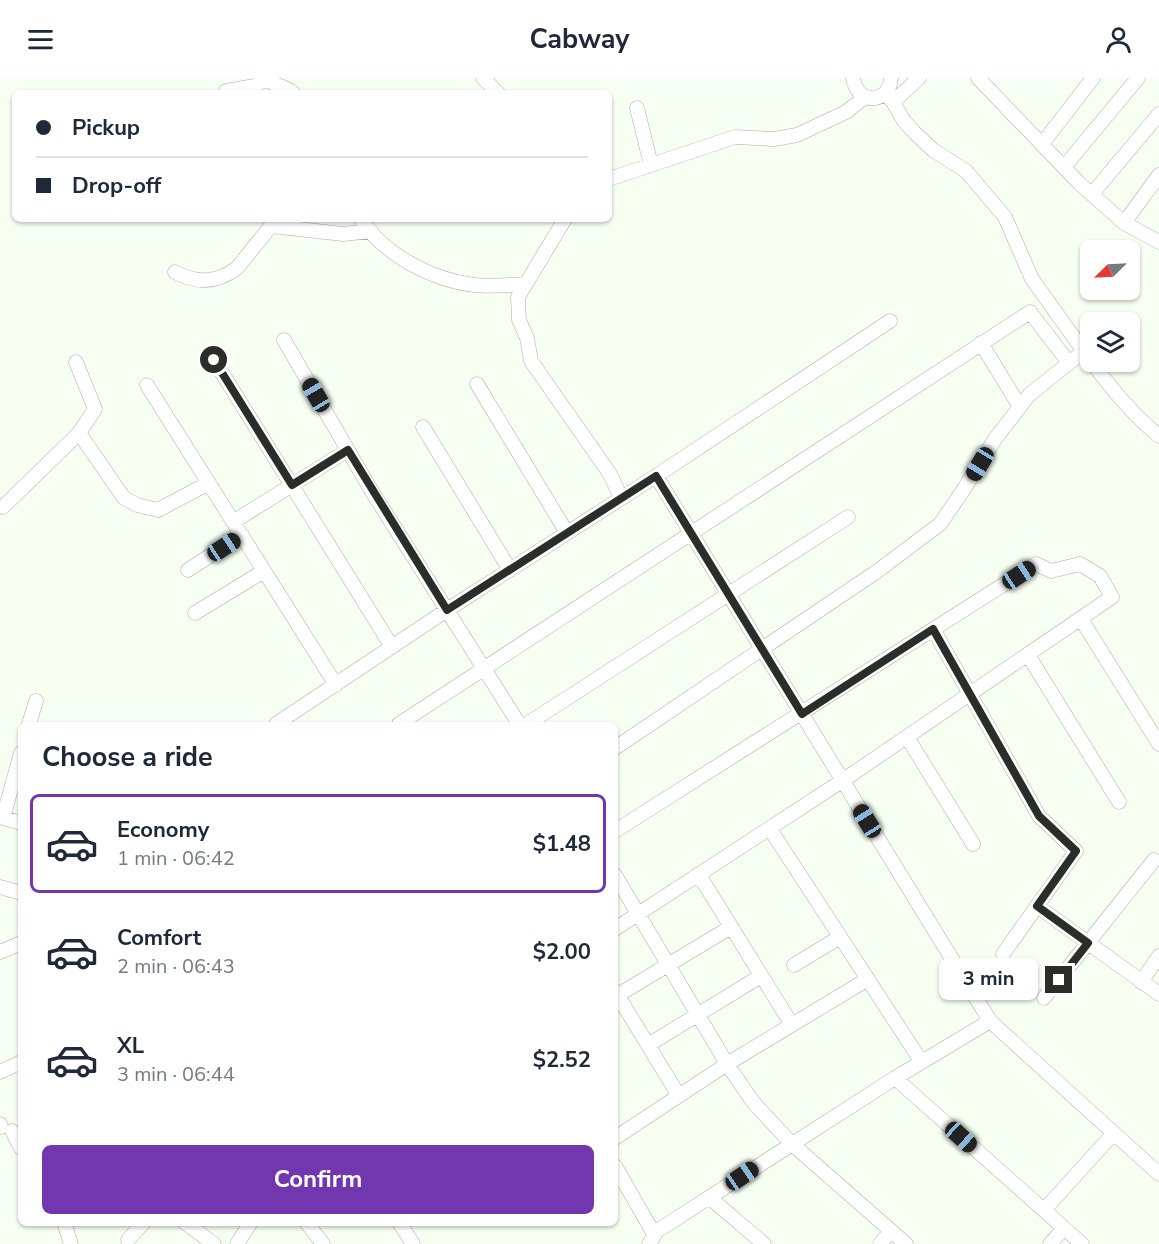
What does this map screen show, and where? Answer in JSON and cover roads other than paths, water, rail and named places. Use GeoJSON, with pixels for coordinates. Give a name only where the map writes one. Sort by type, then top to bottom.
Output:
{"type":"FeatureCollection","features":[{"type":"Feature","properties":{"kind":"street"},"geometry":{"type":"LineString","coordinates":[[483,78],[495,90]]}},
{"type":"Feature","properties":{"kind":"street"},"geometry":{"type":"LineString","coordinates":[[853,78],[858,93],[873,99],[889,98],[919,78]]}},
{"type":"Feature","properties":{"kind":"street"},"geometry":{"type":"LineString","coordinates":[[891,78],[889,98],[904,122],[933,150],[966,171],[1005,217],[1032,279],[1080,345]]}},
{"type":"Feature","properties":{"kind":"street"},"geometry":{"type":"LineString","coordinates":[[978,78],[1092,195],[1124,223],[1159,242]]}},
{"type":"Feature","properties":{"kind":"street"},"geometry":{"type":"LineString","coordinates":[[1042,144],[1093,78]]}},
{"type":"Feature","properties":{"kind":"street"},"geometry":{"type":"LineString","coordinates":[[1064,167],[1138,78]]}},
{"type":"Feature","properties":{"kind":"street"},"geometry":{"type":"LineString","coordinates":[[236,90],[255,86],[265,79],[290,90]]}},
{"type":"Feature","properties":{"kind":"street"},"geometry":{"type":"LineString","coordinates":[[612,178],[735,137],[774,139],[797,135],[846,112],[865,97]]}},
{"type":"Feature","properties":{"kind":"street"},"geometry":{"type":"LineString","coordinates":[[637,108],[651,165]]}},
{"type":"Feature","properties":{"kind":"street"},"geometry":{"type":"LineString","coordinates":[[1092,195],[1159,114]]}},
{"type":"Feature","properties":{"kind":"street"},"geometry":{"type":"LineString","coordinates":[[1124,223],[1157,182]]}},
{"type":"Feature","properties":{"kind":"street"},"geometry":{"type":"LineString","coordinates":[[364,222],[390,252],[433,275],[473,285],[525,284]]}},
{"type":"Feature","properties":{"kind":"street"},"geometry":{"type":"LineString","coordinates":[[563,222],[518,297],[519,320],[527,338],[531,361],[610,474],[621,498]]}},
{"type":"Feature","properties":{"kind":"street"},"geometry":{"type":"LineString","coordinates":[[175,272],[187,279],[204,282],[230,274],[272,226],[343,234],[371,231]]}},
{"type":"Feature","properties":{"kind":"street"},"geometry":{"type":"LineString","coordinates":[[402,722],[1030,312],[1069,363]]}},
{"type":"Feature","properties":{"kind":"street"},"geometry":{"type":"LineString","coordinates":[[279,722],[890,321]]}},
{"type":"Feature","properties":{"kind":"street"},"geometry":{"type":"LineString","coordinates":[[284,340],[348,450],[518,722]]}},
{"type":"Feature","properties":{"kind":"street"},"geometry":{"type":"LineString","coordinates":[[981,343],[1020,407]]}},
{"type":"Feature","properties":{"kind":"street"},"geometry":{"type":"LineString","coordinates":[[214,360],[392,647]]}},
{"type":"Feature","properties":{"kind":"street"},"geometry":{"type":"LineString","coordinates":[[618,745],[879,570],[940,524],[995,439],[1029,395],[1069,363],[1080,360]]}},
{"type":"Feature","properties":{"kind":"street"},"geometry":{"type":"LineString","coordinates":[[3,507],[79,433],[95,409],[76,362]]}},
{"type":"Feature","properties":{"kind":"street"},"geometry":{"type":"LineString","coordinates":[[1100,372],[1115,394],[1137,418],[1159,436]]}},
{"type":"Feature","properties":{"kind":"street"},"geometry":{"type":"LineString","coordinates":[[477,384],[567,533]]}},
{"type":"Feature","properties":{"kind":"street"},"geometry":{"type":"LineString","coordinates":[[147,385],[336,685]]}},
{"type":"Feature","properties":{"kind":"street"},"geometry":{"type":"LineString","coordinates":[[423,427],[510,570]]}},
{"type":"Feature","properties":{"kind":"street"},"geometry":{"type":"LineString","coordinates":[[79,433],[124,498],[136,505],[158,510],[209,483]]}},
{"type":"Feature","properties":{"kind":"street"},"geometry":{"type":"LineString","coordinates":[[234,522],[348,450]]}},
{"type":"Feature","properties":{"kind":"street"},"geometry":{"type":"LineString","coordinates":[[656,476],[990,1021],[1113,1133],[1157,1169]]}},
{"type":"Feature","properties":{"kind":"street"},"geometry":{"type":"LineString","coordinates":[[529,722],[848,517]]}},
{"type":"Feature","properties":{"kind":"street"},"geometry":{"type":"LineString","coordinates":[[188,570],[242,535]]}},
{"type":"Feature","properties":{"kind":"street"},"geometry":{"type":"LineString","coordinates":[[618,829],[1036,564],[1051,572],[1080,564],[1100,576],[1112,597],[908,737],[618,927]]}},
{"type":"Feature","properties":{"kind":"street"},"geometry":{"type":"LineString","coordinates":[[195,613],[264,571]]}},
{"type":"Feature","properties":{"kind":"street"},"geometry":{"type":"LineString","coordinates":[[1081,619],[1159,744]]}},
{"type":"Feature","properties":{"kind":"street"},"geometry":{"type":"LineString","coordinates":[[933,629],[1039,816],[1076,851],[1003,954]]}},
{"type":"Feature","properties":{"kind":"street"},"geometry":{"type":"LineString","coordinates":[[1028,655],[1119,802]]}},
{"type":"Feature","properties":{"kind":"street"},"geometry":{"type":"LineString","coordinates":[[30,722],[36,701]]}},
{"type":"Feature","properties":{"kind":"street"},"geometry":{"type":"LineString","coordinates":[[908,737],[973,844]]}},
{"type":"Feature","properties":{"kind":"street"},"geometry":{"type":"LineString","coordinates":[[18,763],[1,817],[18,822]]}},
{"type":"Feature","properties":{"kind":"street"},"geometry":{"type":"LineString","coordinates":[[770,829],[921,1061]]}},
{"type":"Feature","properties":{"kind":"street"},"geometry":{"type":"LineString","coordinates":[[1044,998],[1154,860]]}},
{"type":"Feature","properties":{"kind":"street"},"geometry":{"type":"LineString","coordinates":[[699,875],[792,1025]]}},
{"type":"Feature","properties":{"kind":"street"},"geometry":{"type":"LineString","coordinates":[[618,880],[699,1013],[727,1064],[753,1102],[791,1143],[906,1244]]}},
{"type":"Feature","properties":{"kind":"street"},"geometry":{"type":"LineString","coordinates":[[0,888],[18,892]]}},
{"type":"Feature","properties":{"kind":"street"},"geometry":{"type":"LineString","coordinates":[[1037,906],[1159,994]]}},
{"type":"Feature","properties":{"kind":"street"},"geometry":{"type":"LineString","coordinates":[[618,992],[731,927]]}},
{"type":"Feature","properties":{"kind":"street"},"geometry":{"type":"LineString","coordinates":[[794,965],[840,937]]}},
{"type":"Feature","properties":{"kind":"street"},"geometry":{"type":"LineString","coordinates":[[0,952],[18,944]]}},
{"type":"Feature","properties":{"kind":"street"},"geometry":{"type":"LineString","coordinates":[[1141,982],[1159,956]]}},
{"type":"Feature","properties":{"kind":"street"},"geometry":{"type":"LineString","coordinates":[[648,1044],[761,976]]}},
{"type":"Feature","properties":{"kind":"street"},"geometry":{"type":"LineString","coordinates":[[618,1136],[727,1064],[868,979]]}},
{"type":"Feature","properties":{"kind":"street"},"geometry":{"type":"LineString","coordinates":[[618,996],[679,1096]]}},
{"type":"Feature","properties":{"kind":"street"},"geometry":{"type":"LineString","coordinates":[[618,1172],[652,1239],[791,1143],[921,1061],[990,1021]]}},
{"type":"Feature","properties":{"kind":"street"},"geometry":{"type":"LineString","coordinates":[[0,1072],[18,1063]]}},
{"type":"Feature","properties":{"kind":"street"},"geometry":{"type":"LineString","coordinates":[[895,1078],[1082,1244]]}},
{"type":"Feature","properties":{"kind":"street"},"geometry":{"type":"LineString","coordinates":[[4,1127],[18,1145]]}},
{"type":"Feature","properties":{"kind":"street"},"geometry":{"type":"LineString","coordinates":[[1044,1210],[1113,1133]]}},
{"type":"Feature","properties":{"kind":"street"},"geometry":{"type":"LineString","coordinates":[[710,1198],[764,1244]]}},
{"type":"Feature","properties":{"kind":"street"},"geometry":{"type":"LineString","coordinates":[[65,1226],[71,1244]]}},
{"type":"Feature","properties":{"kind":"street"},"geometry":{"type":"LineString","coordinates":[[128,1240],[140,1226]]}},
{"type":"Feature","properties":{"kind":"street"},"geometry":{"type":"LineString","coordinates":[[189,1226],[214,1244]]}},
{"type":"Feature","properties":{"kind":"street"},"geometry":{"type":"LineString","coordinates":[[237,1244],[248,1226]]}},
{"type":"Feature","properties":{"kind":"street"},"geometry":{"type":"LineString","coordinates":[[309,1226],[323,1244]]}},
{"type":"Feature","properties":{"kind":"street"},"geometry":{"type":"LineString","coordinates":[[402,1226],[413,1244]]}},
{"type":"Feature","properties":{"kind":"street"},"geometry":{"type":"LineString","coordinates":[[1050,1244],[1064,1228]]}},
{"type":"Feature","properties":{"kind":"street"},"geometry":{"type":"LineString","coordinates":[[880,1244],[891,1231]]}}]}
